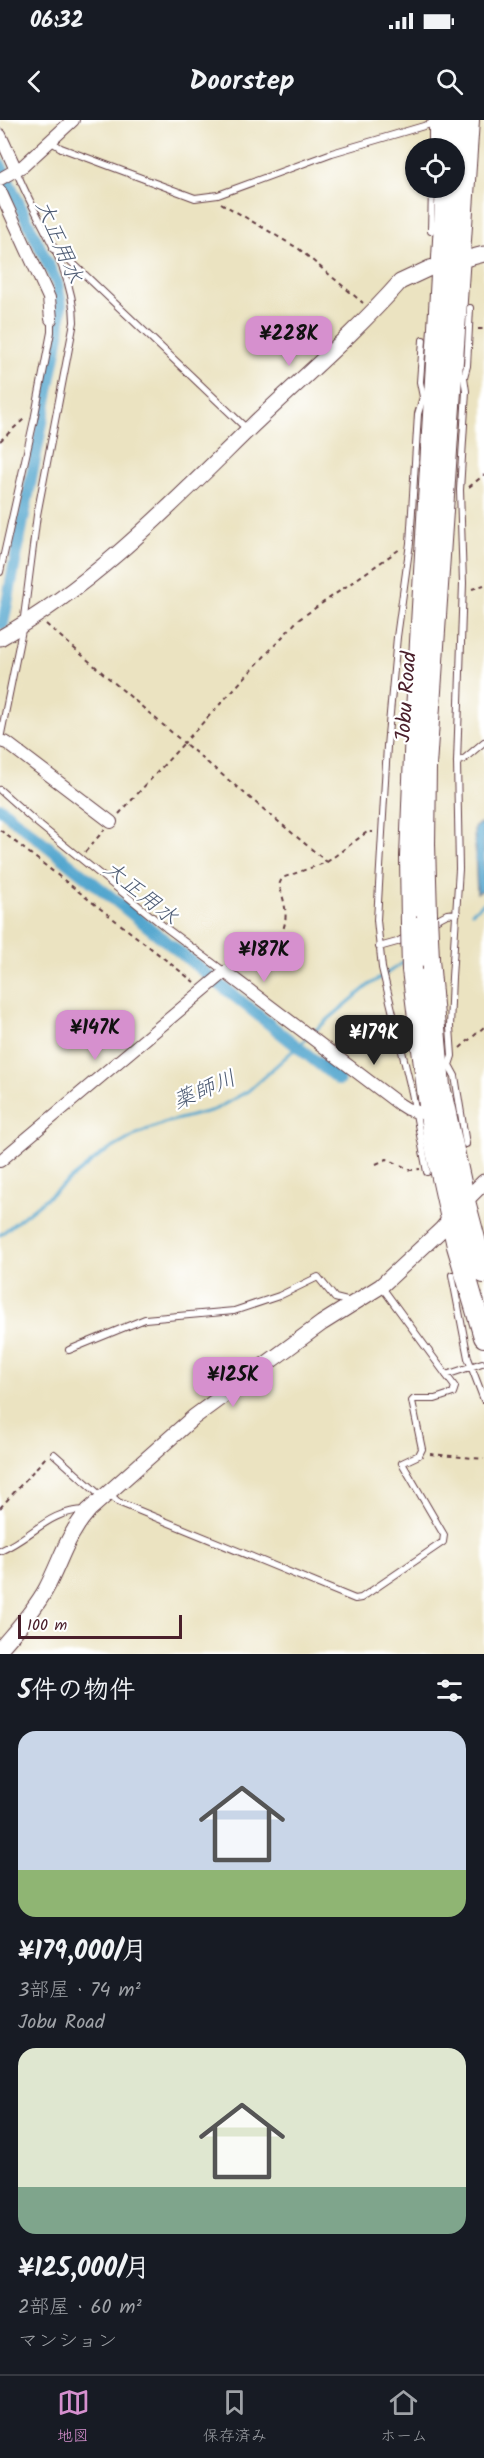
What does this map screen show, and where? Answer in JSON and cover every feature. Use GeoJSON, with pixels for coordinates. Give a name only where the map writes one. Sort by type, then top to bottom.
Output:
{"type":"FeatureCollection","features":[{"type":"Feature","properties":{"kind":"highway","name":"Jobu Road"},"geometry":{"type":"LineString","coordinates":[[469,120],[450,263],[428,397],[429,507],[415,729],[410,857],[419,920],[429,959],[444,1066],[442,1096],[465,1201],[484,1273]]}},
{"type":"Feature","properties":{"kind":"highway"},"geometry":{"type":"LineString","coordinates":[[440,121],[445,138]]}},
{"type":"Feature","properties":{"kind":"highway","name":"Jobu Road"},"geometry":{"type":"LineString","coordinates":[[447,198],[458,374],[426,766],[425,844],[419,920],[412,970],[422,1113],[484,1337]]}},
{"type":"Feature","properties":{"kind":"street"},"geometry":{"type":"LineString","coordinates":[[0,179],[14,172],[73,120]]}},
{"type":"Feature","properties":{"kind":"street"},"geometry":{"type":"LineString","coordinates":[[437,138],[440,121]]}},
{"type":"Feature","properties":{"kind":"street"},"geometry":{"type":"LineString","coordinates":[[0,135],[14,172]]}},
{"type":"Feature","properties":{"kind":"street"},"geometry":{"type":"LineString","coordinates":[[0,191],[50,298],[51,319]]}},
{"type":"Feature","properties":{"kind":"street"},"geometry":{"type":"LineString","coordinates":[[0,638],[62,599],[115,556],[400,282],[419,272],[484,254]]}},
{"type":"Feature","properties":{"kind":"street"},"geometry":{"type":"LineString","coordinates":[[0,740],[111,822]]}},
{"type":"Feature","properties":{"kind":"street"},"geometry":{"type":"LineString","coordinates":[[0,1161],[223,974],[399,1104],[422,1113]]}},
{"type":"Feature","properties":{"kind":"street"},"geometry":{"type":"LineString","coordinates":[[0,1649],[41,1597],[60,1554],[78,1522],[89,1510],[194,1417],[322,1323],[381,1286],[435,1237],[484,1182]]}},
{"type":"Feature","properties":{"kind":"lane"},"geometry":{"type":"LineString","coordinates":[[50,141],[61,148],[195,198],[218,195],[332,153],[440,121]]}},
{"type":"Feature","properties":{"kind":"lane"},"geometry":{"type":"LineString","coordinates":[[0,740],[23,625],[37,515],[74,322],[70,289],[53,249],[14,172]]}},
{"type":"Feature","properties":{"kind":"lane"},"geometry":{"type":"LineString","coordinates":[[431,231],[432,198]]}},
{"type":"Feature","properties":{"kind":"lane"},"geometry":{"type":"LineString","coordinates":[[53,249],[62,253],[248,430]]}},
{"type":"Feature","properties":{"kind":"lane"},"geometry":{"type":"LineString","coordinates":[[466,1144],[455,1076],[444,1066],[451,1049],[452,977],[459,869],[457,762],[463,591],[460,489],[466,391],[458,374],[467,366],[470,308]]}},
{"type":"Feature","properties":{"kind":"lane"},"geometry":{"type":"LineString","coordinates":[[0,572],[36,409],[51,332],[51,319]]}},
{"type":"Feature","properties":{"kind":"lane"},"geometry":{"type":"LineString","coordinates":[[423,340],[420,382],[428,397],[418,414],[410,543],[393,679],[377,910],[379,946],[386,990],[422,1113],[426,1169]]}},
{"type":"Feature","properties":{"kind":"lane"},"geometry":{"type":"LineString","coordinates":[[457,762],[465,759],[484,742]]}},
{"type":"Feature","properties":{"kind":"lane"},"geometry":{"type":"LineString","coordinates":[[0,790],[223,974]]}},
{"type":"Feature","properties":{"kind":"lane"},"geometry":{"type":"LineString","coordinates":[[379,946],[397,942],[447,914],[457,913]]}},
{"type":"Feature","properties":{"kind":"lane"},"geometry":{"type":"LineString","coordinates":[[452,1275],[470,1366],[484,1400]]}},
{"type":"Feature","properties":{"kind":"lane"},"geometry":{"type":"LineString","coordinates":[[69,1350],[145,1319],[234,1311],[279,1296],[318,1277],[335,1298],[354,1303]]}},
{"type":"Feature","properties":{"kind":"lane"},"geometry":{"type":"LineString","coordinates":[[54,1454],[105,1495],[118,1502],[355,1599],[361,1598],[445,1539],[403,1467],[404,1462],[421,1453],[412,1401],[414,1399],[435,1399],[453,1394],[455,1387],[381,1286]]}},
{"type":"Feature","properties":{"kind":"lane"},"geometry":{"type":"LineString","coordinates":[[446,1375],[482,1363]]}},
{"type":"Feature","properties":{"kind":"lane"},"geometry":{"type":"LineString","coordinates":[[0,1551],[21,1540],[53,1516],[74,1510],[89,1510]]}},
{"type":"Feature","properties":{"kind":"path"},"geometry":{"type":"LineString","coordinates":[[209,196],[298,249],[372,311]]}},
{"type":"Feature","properties":{"kind":"path"},"geometry":{"type":"LineString","coordinates":[[0,441],[36,409]]}},
{"type":"Feature","properties":{"kind":"path"},"geometry":{"type":"LineString","coordinates":[[460,489],[473,485],[484,475]]}},
{"type":"Feature","properties":{"kind":"path"},"geometry":{"type":"LineString","coordinates":[[80,858],[298,620],[410,543]]}},
{"type":"Feature","properties":{"kind":"path"},"geometry":{"type":"LineString","coordinates":[[463,591],[484,585]]}},
{"type":"Feature","properties":{"kind":"path"},"geometry":{"type":"LineString","coordinates":[[54,632],[327,862]]}},
{"type":"Feature","properties":{"kind":"path"},"geometry":{"type":"LineString","coordinates":[[0,830],[207,987]]}},
{"type":"Feature","properties":{"kind":"path"},"geometry":{"type":"LineString","coordinates":[[223,974],[273,944],[284,928],[287,909],[279,885],[282,878],[327,862],[368,832],[381,832]]}},
{"type":"Feature","properties":{"kind":"path"},"geometry":{"type":"LineString","coordinates":[[451,1049],[464,1046],[484,1027]]}},
{"type":"Feature","properties":{"kind":"path"},"geometry":{"type":"LineString","coordinates":[[376,1164],[387,1159],[411,1170],[426,1169]]}},
{"type":"Feature","properties":{"kind":"path"},"geometry":{"type":"LineString","coordinates":[[421,1453],[484,1459]]}},
{"type":"Feature","properties":{"kind":"path"},"geometry":{"type":"LineString","coordinates":[[0,1508],[48,1455],[54,1454]]}},
{"type":"Feature","properties":{"kind":"water"},"geometry":{"type":"Polygon","coordinates":[[[480,823],[484,827],[484,890],[477,893],[474,828],[480,823]]]}},
{"type":"Feature","properties":{"kind":"waterway","name":"大正用水"},"geometry":{"type":"LineString","coordinates":[[0,164],[57,283],[61,305],[59,335],[3,624]]}},
{"type":"Feature","properties":{"kind":"waterway","name":"大正用水"},"geometry":{"type":"LineString","coordinates":[[0,808],[339,1080]]}},
{"type":"Feature","properties":{"kind":"waterway","name":"薬師川"},"geometry":{"type":"LineString","coordinates":[[472,912],[484,903]]}},
{"type":"Feature","properties":{"kind":"waterway","name":"薬師川"},"geometry":{"type":"LineString","coordinates":[[312,1033],[369,985],[404,962]]}},
{"type":"Feature","properties":{"kind":"waterway","name":"薬師川"},"geometry":{"type":"LineString","coordinates":[[0,1235],[102,1154],[139,1133],[164,1123],[214,1110],[248,1091],[307,1038]]}}]}
